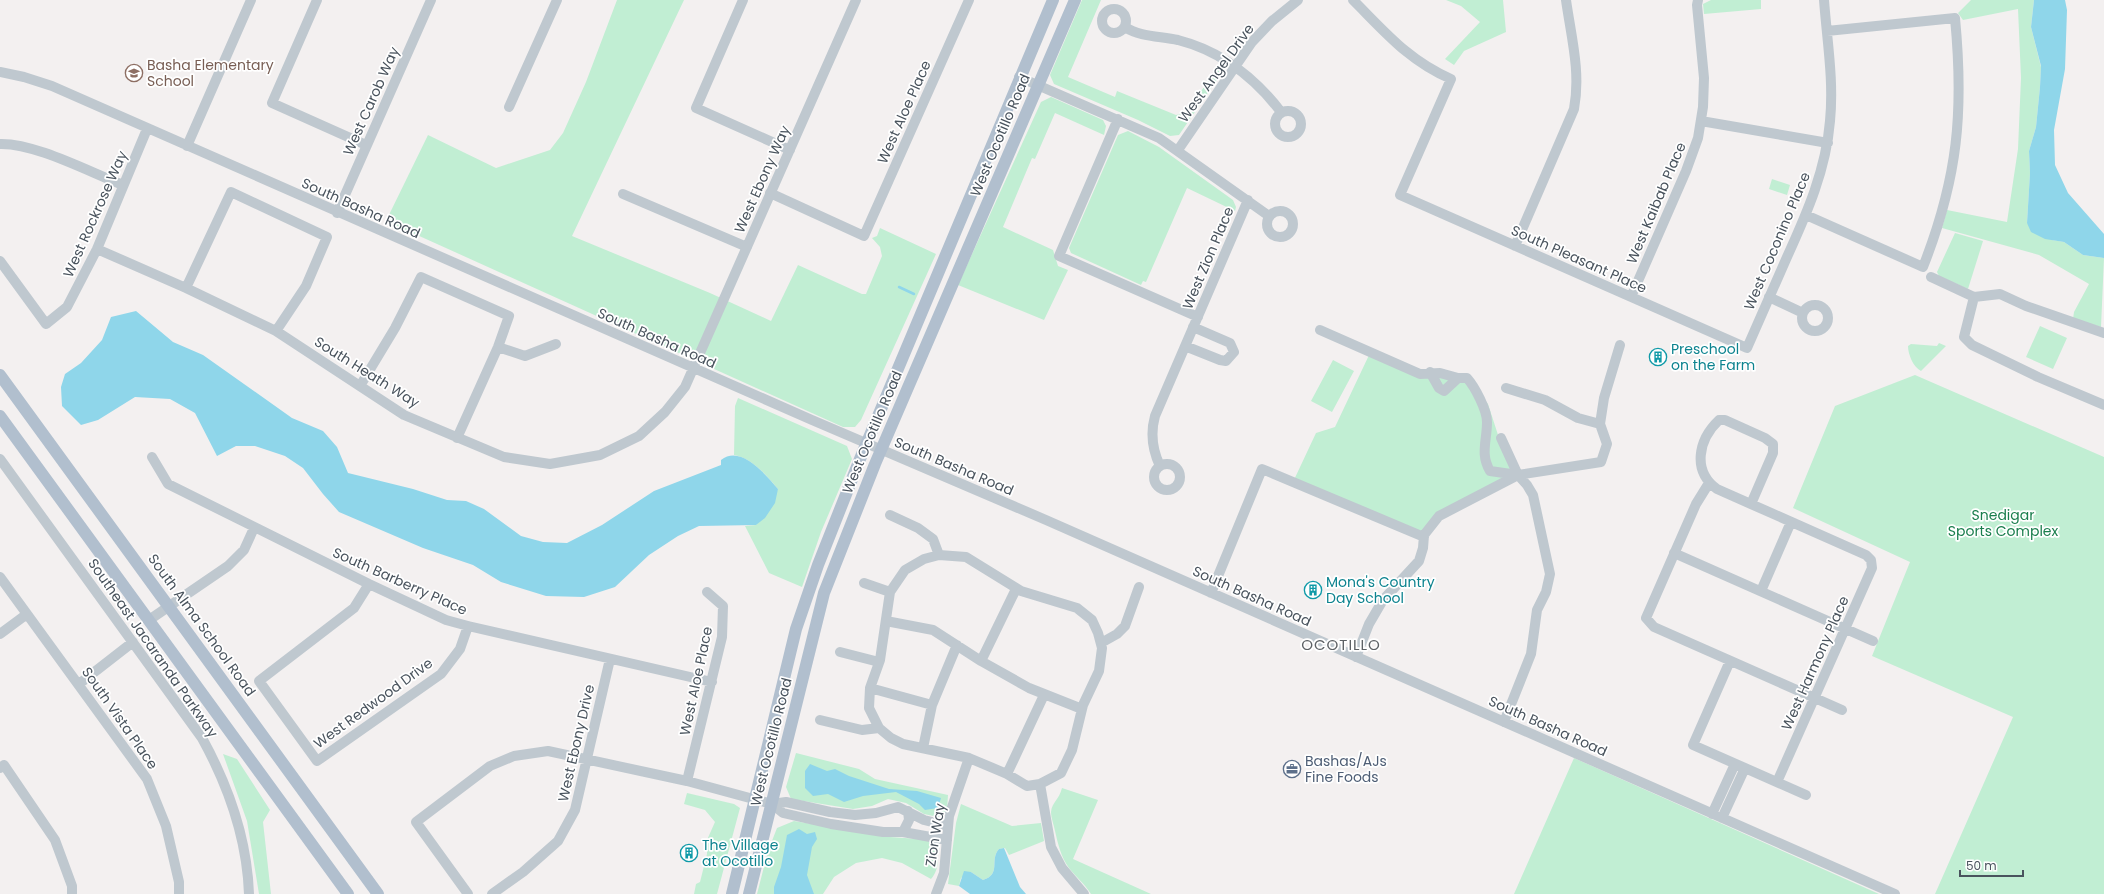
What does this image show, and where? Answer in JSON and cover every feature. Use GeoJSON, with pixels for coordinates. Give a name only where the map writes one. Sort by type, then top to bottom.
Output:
{"type":"FeatureCollection","features":[{"type":"Feature","properties":{"kind":"main road","name":"West Ocotillo Road"},"geometry":{"type":"LineString","coordinates":[[732,894],[796,629],[818,565],[866,444],[1019,77],[1053,0]]}},
{"type":"Feature","properties":{"kind":"main road","name":"West Ocotillo Road"},"geometry":{"type":"LineString","coordinates":[[749,894],[824,593],[880,450],[1074,0]]}},
{"type":"Feature","properties":{"kind":"main road","name":"South Alma School Road"},"geometry":{"type":"LineString","coordinates":[[0,375],[169,605],[378,894]]}},
{"type":"Feature","properties":{"kind":"main road"},"geometry":{"type":"LineString","coordinates":[[0,416],[348,894]]}},
{"type":"Feature","properties":{"kind":"street"},"geometry":{"type":"LineString","coordinates":[[187,146],[251,0]]}},
{"type":"Feature","properties":{"kind":"street"},"geometry":{"type":"LineString","coordinates":[[317,0],[272,103],[366,145]]}},
{"type":"Feature","properties":{"kind":"street","name":"West Carob Way"},"geometry":{"type":"LineString","coordinates":[[336,213],[431,0]]}},
{"type":"Feature","properties":{"kind":"street"},"geometry":{"type":"LineString","coordinates":[[509,107],[557,0]]}},
{"type":"Feature","properties":{"kind":"street"},"geometry":{"type":"LineString","coordinates":[[743,0],[696,108],[790,150]]}},
{"type":"Feature","properties":{"kind":"street","name":"West Ebony Way"},"geometry":{"type":"LineString","coordinates":[[693,369],[856,0]]}},
{"type":"Feature","properties":{"kind":"street","name":"West Aloe Place"},"geometry":{"type":"LineString","coordinates":[[770,193],[864,236],[969,0]]}},
{"type":"Feature","properties":{"kind":"street","name":"West Angel Drive"},"geometry":{"type":"LineString","coordinates":[[1178,150],[1235,66],[1260,33],[1298,0]]}},
{"type":"Feature","properties":{"kind":"street","name":"South Pleasant Place"},"geometry":{"type":"LineString","coordinates":[[1353,0],[1410,56],[1426,68],[1451,79],[1400,195],[1747,348]]}},
{"type":"Feature","properties":{"kind":"street"},"geometry":{"type":"LineString","coordinates":[[1515,246],[1574,109],[1577,89],[1576,69],[1566,0]]}},
{"type":"Feature","properties":{"kind":"street","name":"West Kaibab Place"},"geometry":{"type":"LineString","coordinates":[[1631,297],[1693,155],[1702,121],[1704,78],[1697,5],[1698,0]]}},
{"type":"Feature","properties":{"kind":"street","name":"West Coconino Place"},"geometry":{"type":"LineString","coordinates":[[1747,348],[1806,215],[1819,179],[1828,143],[1832,80],[1824,0]]}},
{"type":"Feature","properties":{"kind":"street"},"geometry":{"type":"LineString","coordinates":[[1806,215],[1923,267],[1937,231],[1955,158],[1959,121],[1960,83],[1955,18],[1827,31]]}},
{"type":"Feature","properties":{"kind":"street"},"geometry":{"type":"LineString","coordinates":[[1125,27],[1142,34],[1193,45],[1235,66],[1264,91],[1281,112]]}},
{"type":"Feature","properties":{"kind":"street","name":"South Basha Road"},"geometry":{"type":"LineString","coordinates":[[0,72],[24,77],[52,86],[336,213],[866,444],[964,484],[1895,894]]}},
{"type":"Feature","properties":{"kind":"street"},"geometry":{"type":"LineString","coordinates":[[1019,77],[1150,133],[1178,150],[1270,216]]}},
{"type":"Feature","properties":{"kind":"street"},"geometry":{"type":"LineString","coordinates":[[1118,119],[1059,256],[1198,317]]}},
{"type":"Feature","properties":{"kind":"street"},"geometry":{"type":"LineString","coordinates":[[1702,121],[1828,143]]}},
{"type":"Feature","properties":{"kind":"street","name":"West Rockrose Way"},"geometry":{"type":"LineString","coordinates":[[0,261],[46,324],[67,307],[97,250],[147,129]]}},
{"type":"Feature","properties":{"kind":"street"},"geometry":{"type":"LineString","coordinates":[[0,144],[11,144],[52,156],[123,185]]}},
{"type":"Feature","properties":{"kind":"street"},"geometry":{"type":"LineString","coordinates":[[186,288],[231,192],[327,237],[306,286],[276,331]]}},
{"type":"Feature","properties":{"kind":"street"},"geometry":{"type":"LineString","coordinates":[[623,194],[747,247]]}},
{"type":"Feature","properties":{"kind":"street","name":"West Zion Place"},"geometry":{"type":"LineString","coordinates":[[1160,466],[1152,445],[1153,423],[1248,200]]}},
{"type":"Feature","properties":{"kind":"street","name":"South Heath Way"},"geometry":{"type":"LineString","coordinates":[[97,250],[186,288],[276,331],[404,415],[504,457],[550,464],[600,455],[639,436],[644,432],[678,398],[693,369]]}},
{"type":"Feature","properties":{"kind":"street"},"geometry":{"type":"LineString","coordinates":[[360,386],[395,328],[421,277],[509,316],[498,347],[457,438]]}},
{"type":"Feature","properties":{"kind":"street"},"geometry":{"type":"LineString","coordinates":[[1931,277],[1974,297],[2000,294],[2026,306],[2104,333]]}},
{"type":"Feature","properties":{"kind":"street"},"geometry":{"type":"LineString","coordinates":[[1974,297],[1964,337],[1972,345],[2038,377],[2104,405]]}},
{"type":"Feature","properties":{"kind":"street"},"geometry":{"type":"LineString","coordinates":[[1769,298],[1803,313]]}},
{"type":"Feature","properties":{"kind":"street","name":"West Zion Place"},"geometry":{"type":"LineString","coordinates":[[1185,346],[1220,360],[1226,360],[1234,352],[1230,343],[1193,327]]}},
{"type":"Feature","properties":{"kind":"street"},"geometry":{"type":"LineString","coordinates":[[1320,330],[1420,374],[1430,372],[1458,378],[1467,378],[1473,384],[1485,411],[1487,421],[1483,453],[1485,463],[1490,471],[1518,475],[1601,462],[1607,444],[1600,424],[1604,398],[1620,345]]}},
{"type":"Feature","properties":{"kind":"street"},"geometry":{"type":"LineString","coordinates":[[498,347],[525,356],[556,344]]}},
{"type":"Feature","properties":{"kind":"street"},"geometry":{"type":"LineString","coordinates":[[1430,372],[1439,388],[1444,391],[1458,378]]}},
{"type":"Feature","properties":{"kind":"street"},"geometry":{"type":"LineString","coordinates":[[1506,388],[1545,400],[1578,418],[1600,424]]}},
{"type":"Feature","properties":{"kind":"street"},"geometry":{"type":"LineString","coordinates":[[1751,504],[1773,453],[1773,444],[1765,438],[1725,420],[1719,420],[1712,427],[1700,457],[1701,472],[1710,484],[1717,489],[1791,522],[1760,592]]}},
{"type":"Feature","properties":{"kind":"street"},"geometry":{"type":"LineString","coordinates":[[1501,438],[1518,475],[1533,495],[1550,574],[1546,592],[1537,610],[1531,654],[1504,722]]}},
{"type":"Feature","properties":{"kind":"street","name":"South Barberry Place"},"geometry":{"type":"LineString","coordinates":[[152,457],[168,484],[254,528],[446,620],[712,682]]}},
{"type":"Feature","properties":{"kind":"street","name":"Southeast Jacaranda Parkway"},"geometry":{"type":"LineString","coordinates":[[0,459],[199,733],[226,786],[239,828],[249,894]]}},
{"type":"Feature","properties":{"kind":"street"},"geometry":{"type":"LineString","coordinates":[[1211,593],[1262,469],[1424,537]]}},
{"type":"Feature","properties":{"kind":"street"},"geometry":{"type":"LineString","coordinates":[[1356,657],[1369,624],[1383,600],[1419,561],[1423,548],[1424,537],[1428,528],[1440,516],[1518,475]]}},
{"type":"Feature","properties":{"kind":"street"},"geometry":{"type":"LineString","coordinates":[[1710,484],[1696,504],[1646,618],[1654,627],[1842,710]]}},
{"type":"Feature","properties":{"kind":"street"},"geometry":{"type":"LineString","coordinates":[[890,515],[918,528],[933,539],[939,556]]}},
{"type":"Feature","properties":{"kind":"street","name":"West Harmony Place"},"geometry":{"type":"LineString","coordinates":[[1777,782],[1872,568],[1871,560],[1866,555],[1791,522]]}},
{"type":"Feature","properties":{"kind":"street"},"geometry":{"type":"LineString","coordinates":[[149,620],[228,566],[244,550],[254,528]]}},
{"type":"Feature","properties":{"kind":"street"},"geometry":{"type":"LineString","coordinates":[[1674,553],[1873,641]]}},
{"type":"Feature","properties":{"kind":"street"},"geometry":{"type":"LineString","coordinates":[[939,556],[966,557],[1016,589],[1077,608],[1092,620],[1101,643],[1099,671],[1082,709],[1072,750],[1061,773],[1040,784],[1027,786],[1007,774],[969,758],[903,744],[891,738],[879,728],[870,708],[870,688],[879,662],[890,592],[906,570],[924,559],[939,556]]}},
{"type":"Feature","properties":{"kind":"street","name":"South Vista Place"},"geometry":{"type":"LineString","coordinates":[[0,577],[147,779],[166,826],[179,882],[179,894]]}},
{"type":"Feature","properties":{"kind":"street"},"geometry":{"type":"LineString","coordinates":[[864,582],[890,592]]}},
{"type":"Feature","properties":{"kind":"street","name":"West Redwood Drive"},"geometry":{"type":"LineString","coordinates":[[369,584],[354,608],[259,681],[317,761],[441,674],[460,649],[468,626]]}},
{"type":"Feature","properties":{"kind":"street"},"geometry":{"type":"LineString","coordinates":[[1101,643],[1117,634],[1125,626],[1139,587]]}},
{"type":"Feature","properties":{"kind":"street"},"geometry":{"type":"LineString","coordinates":[[981,661],[1016,589]]}},
{"type":"Feature","properties":{"kind":"street","name":"West Aloe Place"},"geometry":{"type":"LineString","coordinates":[[687,781],[722,637],[722,606],[707,592]]}},
{"type":"Feature","properties":{"kind":"street"},"geometry":{"type":"LineString","coordinates":[[0,634],[27,614]]}},
{"type":"Feature","properties":{"kind":"street"},"geometry":{"type":"LineString","coordinates":[[886,621],[934,630],[981,661],[1044,695],[1082,709]]}},
{"type":"Feature","properties":{"kind":"street"},"geometry":{"type":"LineString","coordinates":[[79,684],[133,642]]}},
{"type":"Feature","properties":{"kind":"street"},"geometry":{"type":"LineString","coordinates":[[923,748],[932,705],[957,645]]}},
{"type":"Feature","properties":{"kind":"street"},"geometry":{"type":"LineString","coordinates":[[840,652],[879,662]]}},
{"type":"Feature","properties":{"kind":"street","name":"West Ebony Drive"},"geometry":{"type":"LineString","coordinates":[[492,894],[523,872],[558,841],[575,810],[610,659]]}},
{"type":"Feature","properties":{"kind":"street"},"geometry":{"type":"LineString","coordinates":[[1730,661],[1693,745],[1806,795]]}},
{"type":"Feature","properties":{"kind":"street"},"geometry":{"type":"LineString","coordinates":[[870,688],[932,705]]}},
{"type":"Feature","properties":{"kind":"street"},"geometry":{"type":"LineString","coordinates":[[1007,774],[1044,695]]}},
{"type":"Feature","properties":{"kind":"street"},"geometry":{"type":"LineString","coordinates":[[820,720],[862,730],[879,728]]}},
{"type":"Feature","properties":{"kind":"street"},"geometry":{"type":"LineString","coordinates":[[468,894],[416,822],[490,766],[514,756],[548,751],[687,781],[772,804],[783,813],[831,824],[883,832],[903,832],[948,840]]}},
{"type":"Feature","properties":{"kind":"street","name":"Zion Way"},"geometry":{"type":"LineString","coordinates":[[936,894],[944,873],[949,816],[969,758]]}},
{"type":"Feature","properties":{"kind":"street"},"geometry":{"type":"LineString","coordinates":[[1712,814],[1735,764]]}},
{"type":"Feature","properties":{"kind":"street"},"geometry":{"type":"LineString","coordinates":[[2,767],[55,840],[72,886],[72,894]]}},
{"type":"Feature","properties":{"kind":"street"},"geometry":{"type":"LineString","coordinates":[[1722,818],[1745,768]]}},
{"type":"Feature","properties":{"kind":"street"},"geometry":{"type":"LineString","coordinates":[[1726,781],[1737,786]]}},
{"type":"Feature","properties":{"kind":"street"},"geometry":{"type":"LineString","coordinates":[[1040,784],[1051,847],[1062,868],[1084,894]]}},
{"type":"Feature","properties":{"kind":"street"},"geometry":{"type":"LineString","coordinates":[[772,804],[786,802],[830,812],[855,814],[876,813],[898,807],[924,820],[948,826]]}},
{"type":"Feature","properties":{"kind":"street"},"geometry":{"type":"LineString","coordinates":[[903,832],[909,820],[908,811]]}},
{"type":"Feature","properties":{"kind":"green space"},"geometry":{"type":"Polygon","coordinates":[[[617,0],[684,0],[572,236],[710,293],[771,321],[798,265],[862,294],[866,294],[882,256],[880,247],[872,238],[877,236],[880,228],[936,254],[861,420],[855,427],[843,427],[386,221],[428,135],[496,168],[550,150],[563,133],[586,82],[617,0]]]}},
{"type":"Feature","properties":{"kind":"green space"},"geometry":{"type":"Polygon","coordinates":[[[1082,0],[1101,0],[1068,77],[1115,97],[1117,91],[1176,115],[1185,113],[1218,68],[1220,75],[1179,135],[1170,136],[1138,120],[1054,84],[1050,75],[1082,0]]]}},
{"type":"Feature","properties":{"kind":"green space"},"geometry":{"type":"Polygon","coordinates":[[[1446,0],[1503,0],[1506,32],[1464,51],[1454,65],[1445,59],[1480,22],[1461,6],[1446,0]]]}},
{"type":"Feature","properties":{"kind":"green space"},"geometry":{"type":"Polygon","coordinates":[[[1711,0],[1761,0],[1761,9],[1704,14],[1703,4],[1711,0]]]}},
{"type":"Feature","properties":{"kind":"green space"},"geometry":{"type":"Polygon","coordinates":[[[1971,0],[2034,0],[2031,27],[2041,67],[2036,127],[2029,151],[2030,173],[2027,223],[2052,240],[2064,242],[2083,255],[2104,258],[2101,327],[2073,319],[2074,312],[2089,284],[2039,255],[1942,228],[1947,210],[2007,222],[2018,149],[2021,78],[2018,9],[1963,20],[1958,13],[1971,0]]]}},
{"type":"Feature","properties":{"kind":"green space"},"geometry":{"type":"Polygon","coordinates":[[[1051,97],[1103,120],[1106,126],[1104,135],[1055,113],[1035,159],[1032,158],[1003,227],[1053,250],[1058,266],[1068,270],[1044,320],[958,285],[1041,102],[1051,97]]]}},
{"type":"Feature","properties":{"kind":"green space"},"geometry":{"type":"Polygon","coordinates":[[[1128,131],[1159,147],[1233,200],[1236,207],[1235,211],[1187,188],[1146,282],[1143,281],[1141,285],[1071,253],[1069,248],[1118,135],[1128,131]]]}},
{"type":"Feature","properties":{"kind":"green space"},"geometry":{"type":"Polygon","coordinates":[[[1772,179],[1790,185],[1787,195],[1769,189],[1772,179]]]}},
{"type":"Feature","properties":{"kind":"green space"},"geometry":{"type":"Polygon","coordinates":[[[1955,233],[1983,241],[1968,289],[1939,276],[1937,272],[1955,233]]]}},
{"type":"Feature","properties":{"kind":"green space"},"geometry":{"type":"Polygon","coordinates":[[[2040,326],[2067,338],[2053,369],[2026,357],[2040,326]]]}},
{"type":"Feature","properties":{"kind":"green space"},"geometry":{"type":"Polygon","coordinates":[[[1939,343],[1946,346],[1921,371],[1918,369],[1912,360],[1908,346],[1911,344],[1937,346],[1939,343]]]}},
{"type":"Feature","properties":{"kind":"green space"},"geometry":{"type":"Polygon","coordinates":[[[1370,353],[1420,374],[1467,378],[1488,404],[1499,438],[1517,477],[1440,516],[1424,537],[1293,482],[1316,433],[1335,427],[1370,353]]]}},
{"type":"Feature","properties":{"kind":"green space"},"geometry":{"type":"Polygon","coordinates":[[[1333,360],[1354,371],[1332,412],[1311,401],[1333,360]]]}},
{"type":"Feature","properties":{"kind":"green space","name":"Snedigar Sports Complex"},"geometry":{"type":"Polygon","coordinates":[[[1915,375],[2104,457],[2104,894],[1935,894],[2013,717],[1872,656],[1910,562],[1793,508],[1835,406],[1915,375]]]}},
{"type":"Feature","properties":{"kind":"green space"},"geometry":{"type":"Polygon","coordinates":[[[738,398],[847,446],[852,459],[821,532],[802,587],[769,573],[745,526],[756,525],[778,489],[764,473],[753,464],[734,455],[735,406],[738,398]]]}},
{"type":"Feature","properties":{"kind":"green space"},"geometry":{"type":"Polygon","coordinates":[[[796,753],[859,769],[875,779],[948,795],[947,810],[938,817],[924,814],[906,803],[888,799],[872,806],[853,809],[791,799],[786,787],[796,753]]]}},
{"type":"Feature","properties":{"kind":"green space"},"geometry":{"type":"Polygon","coordinates":[[[223,754],[237,759],[270,810],[263,822],[271,894],[259,894],[247,821],[223,754]]]}},
{"type":"Feature","properties":{"kind":"green space"},"geometry":{"type":"Polygon","coordinates":[[[1574,758],[1879,894],[1514,894],[1574,758]]]}},
{"type":"Feature","properties":{"kind":"green space"},"geometry":{"type":"Polygon","coordinates":[[[1062,788],[1098,800],[1073,859],[1151,894],[1091,894],[1066,864],[1057,841],[1051,812],[1062,788]]]}},
{"type":"Feature","properties":{"kind":"green space"},"geometry":{"type":"Polygon","coordinates":[[[687,793],[734,804],[740,808],[717,894],[694,894],[696,884],[700,882],[707,854],[707,840],[715,822],[705,810],[684,804],[687,793]]]}},
{"type":"Feature","properties":{"kind":"green space"},"geometry":{"type":"Polygon","coordinates":[[[961,804],[1012,826],[1041,823],[1044,841],[1009,855],[1005,848],[999,849],[996,853],[994,870],[989,877],[983,880],[971,872],[961,878],[959,886],[948,884],[956,823],[961,804]]]}},
{"type":"Feature","properties":{"kind":"green space"},"geometry":{"type":"Polygon","coordinates":[[[794,821],[890,837],[933,840],[938,860],[936,870],[931,879],[902,863],[882,858],[856,863],[834,877],[823,894],[757,894],[768,851],[777,828],[794,821]]]}},
{"type":"Feature","properties":{"kind":"water"},"geometry":{"type":"Polygon","coordinates":[[[2034,0],[2065,0],[2067,10],[2065,69],[2054,130],[2055,165],[2068,193],[2104,234],[2104,258],[2083,255],[2064,242],[2045,239],[2031,232],[2027,223],[2030,173],[2029,151],[2036,127],[2041,66],[2031,27],[2034,0]]]}},
{"type":"Feature","properties":{"kind":"water"},"geometry":{"type":"Polygon","coordinates":[[[136,311],[173,342],[203,355],[292,418],[323,431],[337,447],[348,473],[413,489],[447,500],[466,501],[484,509],[521,536],[543,542],[567,543],[602,525],[654,491],[721,465],[721,460],[729,456],[745,458],[767,476],[778,489],[775,503],[765,518],[756,525],[699,526],[678,536],[649,555],[615,587],[584,597],[546,596],[501,582],[473,565],[423,548],[339,512],[303,468],[285,456],[255,446],[236,446],[217,456],[195,413],[170,399],[135,397],[98,420],[81,425],[62,406],[61,387],[65,374],[81,363],[102,340],[111,317],[136,311]]]}},
{"type":"Feature","properties":{"kind":"water"},"geometry":{"type":"Polygon","coordinates":[[[810,764],[827,771],[835,769],[849,776],[889,789],[917,791],[941,798],[938,808],[925,810],[919,804],[896,792],[863,796],[844,802],[828,794],[813,796],[805,788],[805,771],[810,764]]]}},
{"type":"Feature","properties":{"kind":"water"},"geometry":{"type":"Polygon","coordinates":[[[799,829],[807,834],[815,832],[817,839],[812,847],[807,875],[814,894],[774,894],[774,887],[781,867],[787,835],[799,829]]]}},
{"type":"Feature","properties":{"kind":"water"},"geometry":{"type":"Polygon","coordinates":[[[1004,848],[1020,887],[1026,894],[970,894],[959,886],[964,871],[971,872],[983,880],[989,877],[994,870],[996,853],[999,849],[1004,848]]]}},
{"type":"Feature","properties":{"kind":"waterway"},"geometry":{"type":"LineString","coordinates":[[899,287],[914,294]]}},
{"type":"Feature","properties":{"kind":"place","name":"Basha Elementary School"},"geometry":{"type":"Point","coordinates":[134,73]}},
{"type":"Feature","properties":{"kind":"place","name":"Preschool on the Farm"},"geometry":{"type":"Point","coordinates":[1658,357]}},
{"type":"Feature","properties":{"kind":"place","name":"Mona's Country Day School"},"geometry":{"type":"Point","coordinates":[1313,590]}},
{"type":"Feature","properties":{"kind":"place","name":"Bashas/AJs Fine Foods"},"geometry":{"type":"Point","coordinates":[1292,769]}},
{"type":"Feature","properties":{"kind":"place","name":"The Village at Ocotillo"},"geometry":{"type":"Point","coordinates":[689,853]}},
{"type":"Feature","properties":{"kind":"district","name":"OCOTILLO"},"geometry":{"type":"Point","coordinates":[1341,644]}}]}
